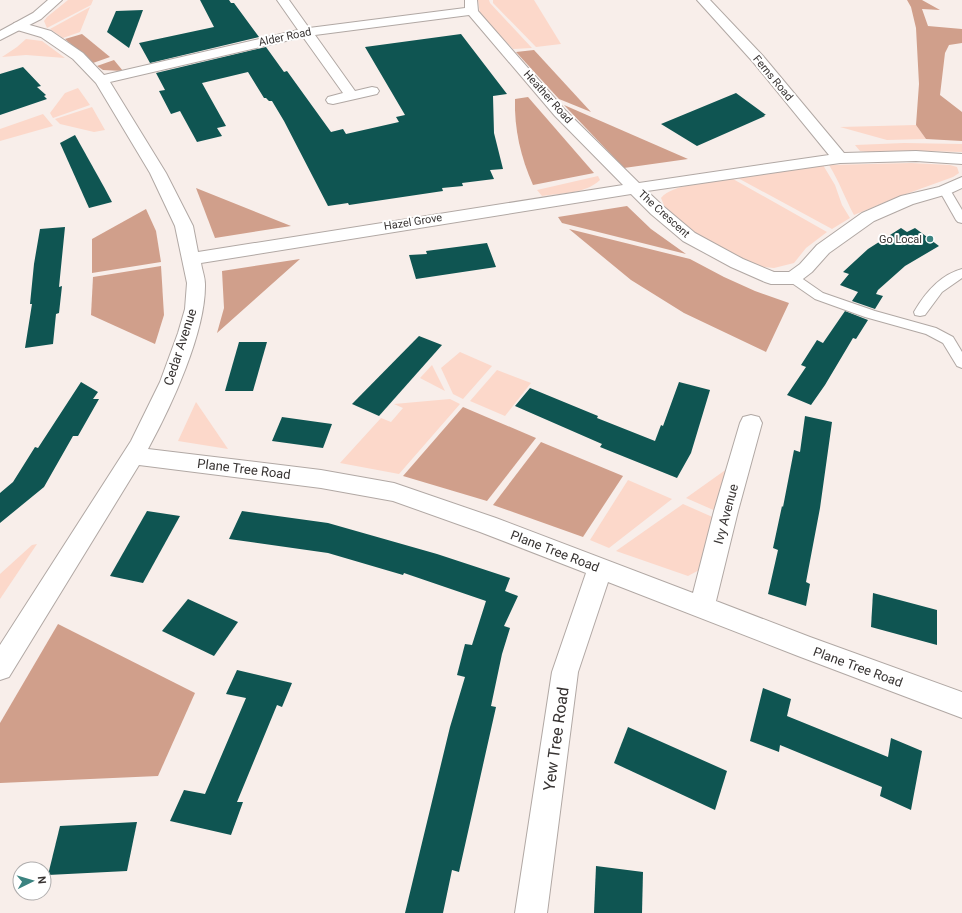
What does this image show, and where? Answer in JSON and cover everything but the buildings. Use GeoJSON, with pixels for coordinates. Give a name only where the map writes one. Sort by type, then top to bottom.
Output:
{"type":"FeatureCollection","features":[{"type":"Feature","properties":{"kind":"street"},"geometry":{"type":"LineString","coordinates":[[0,36],[36,16],[56,0]]}},
{"type":"Feature","properties":{"kind":"street"},"geometry":{"type":"LineString","coordinates":[[283,0],[352,96]]}},
{"type":"Feature","properties":{"kind":"street","name":"Ferns Road"},"geometry":{"type":"LineString","coordinates":[[703,0],[758,59],[840,158]]}},
{"type":"Feature","properties":{"kind":"street","name":"Alder Road"},"geometry":{"type":"LineString","coordinates":[[101,80],[306,32],[472,5]]}},
{"type":"Feature","properties":{"kind":"street","name":"Heather Road"},"geometry":{"type":"LineString","coordinates":[[472,5],[480,22],[560,113],[635,188]]}},
{"type":"Feature","properties":{"kind":"street","name":"Cedar Avenue"},"geometry":{"type":"LineString","coordinates":[[0,668],[140,445],[170,382],[188,333],[194,309],[196,283],[184,226],[172,201],[119,107],[101,80],[78,56],[46,34],[19,26]]}},
{"type":"Feature","properties":{"kind":"street"},"geometry":{"type":"LineString","coordinates":[[333,100],[372,91]]}},
{"type":"Feature","properties":{"kind":"street","name":"The Crescent"},"geometry":{"type":"LineString","coordinates":[[635,188],[840,158],[916,156],[962,159]]}},
{"type":"Feature","properties":{"kind":"street"},"geometry":{"type":"LineString","coordinates":[[793,278],[806,268],[823,249],[868,217],[907,200],[945,190],[962,182]]}},
{"type":"Feature","properties":{"kind":"street","name":"The Crescent"},"geometry":{"type":"LineString","coordinates":[[635,188],[657,210],[688,237],[737,263],[771,278],[793,278]]}},
{"type":"Feature","properties":{"kind":"street","name":"Hazel Grove"},"geometry":{"type":"LineString","coordinates":[[191,259],[635,188]]}},
{"type":"Feature","properties":{"kind":"street","name":"Ivy Avenue"},"geometry":{"type":"LineString","coordinates":[[702,607],[726,511],[751,423]]}},
{"type":"Feature","properties":{"kind":"street","name":"Plane Tree Road"},"geometry":{"type":"LineString","coordinates":[[133,456],[322,479],[394,492],[488,525],[962,706]]}},
{"type":"Feature","properties":{"kind":"street","name":"Yew Tree Road"},"geometry":{"type":"LineString","coordinates":[[531,913],[565,672],[600,569]]}},
{"type":"Feature","properties":{"kind":"lane"},"geometry":{"type":"LineString","coordinates":[[945,190],[962,220]]}},
{"type":"Feature","properties":{"kind":"lane"},"geometry":{"type":"LineString","coordinates":[[920,312],[928,298],[943,284],[962,273]]}},
{"type":"Feature","properties":{"kind":"lane"},"geometry":{"type":"LineString","coordinates":[[793,278],[819,296],[870,314],[931,331],[948,340],[962,362]]}},
{"type":"Feature","properties":{"kind":"shaded area"},"geometry":{"type":"Polygon","coordinates":[[[68,0],[93,0],[91,5],[47,28],[44,21],[47,17],[68,0]]]}},
{"type":"Feature","properties":{"kind":"shaded area"},"geometry":{"type":"Polygon","coordinates":[[[478,0],[489,0],[490,3],[532,48],[513,49],[480,14],[478,0]]]}},
{"type":"Feature","properties":{"kind":"shaded area"},"geometry":{"type":"Polygon","coordinates":[[[493,0],[534,0],[561,44],[536,47],[493,3],[493,0]]]}},
{"type":"Feature","properties":{"kind":"shaded area"},"geometry":{"type":"Polygon","coordinates":[[[907,0],[922,0],[940,10],[922,9],[928,26],[962,29],[962,43],[949,45],[945,53],[940,95],[962,112],[962,141],[926,139],[916,125],[919,84],[916,28],[911,7],[907,0]]]}},
{"type":"Feature","properties":{"kind":"shaded area"},"geometry":{"type":"Polygon","coordinates":[[[90,7],[80,32],[63,38],[50,29],[90,7]]]}},
{"type":"Feature","properties":{"kind":"shaded area"},"geometry":{"type":"Polygon","coordinates":[[[82,34],[110,57],[93,63],[65,39],[82,34]]]}},
{"type":"Feature","properties":{"kind":"shaded area"},"geometry":{"type":"Polygon","coordinates":[[[26,39],[42,41],[65,58],[26,55],[2,57],[26,39]]]}},
{"type":"Feature","properties":{"kind":"shaded area"},"geometry":{"type":"Polygon","coordinates":[[[534,50],[591,112],[559,99],[516,52],[534,50]]]}},
{"type":"Feature","properties":{"kind":"shaded area"},"geometry":{"type":"Polygon","coordinates":[[[114,60],[123,71],[103,70],[97,66],[114,60]]]}},
{"type":"Feature","properties":{"kind":"shaded area"},"geometry":{"type":"Polygon","coordinates":[[[78,88],[90,105],[53,118],[50,113],[65,93],[78,88]]]}},
{"type":"Feature","properties":{"kind":"shaded area"},"geometry":{"type":"Polygon","coordinates":[[[528,97],[594,173],[533,185],[519,143],[515,110],[515,99],[528,97]]]}},
{"type":"Feature","properties":{"kind":"shaded area"},"geometry":{"type":"Polygon","coordinates":[[[564,105],[688,159],[624,168],[564,105]]]}},
{"type":"Feature","properties":{"kind":"shaded area"},"geometry":{"type":"Polygon","coordinates":[[[92,107],[105,130],[94,132],[60,124],[55,119],[92,107]]]}},
{"type":"Feature","properties":{"kind":"shaded area"},"geometry":{"type":"Polygon","coordinates":[[[43,114],[53,126],[0,141],[0,129],[43,114]]]}},
{"type":"Feature","properties":{"kind":"shaded area"},"geometry":{"type":"Polygon","coordinates":[[[916,125],[926,139],[887,140],[840,127],[916,125]]]}},
{"type":"Feature","properties":{"kind":"shaded area"},"geometry":{"type":"Polygon","coordinates":[[[904,143],[962,144],[962,152],[925,151],[876,153],[860,151],[855,145],[904,143]]]}},
{"type":"Feature","properties":{"kind":"shaded area"},"geometry":{"type":"Polygon","coordinates":[[[911,163],[950,165],[957,167],[959,173],[953,177],[854,215],[829,165],[911,163]]]}},
{"type":"Feature","properties":{"kind":"shaded area"},"geometry":{"type":"Polygon","coordinates":[[[823,165],[835,185],[842,205],[850,218],[832,229],[736,177],[823,165]]]}},
{"type":"Feature","properties":{"kind":"shaded area"},"geometry":{"type":"Polygon","coordinates":[[[598,176],[600,180],[594,185],[580,190],[542,196],[537,190],[598,176]]]}},
{"type":"Feature","properties":{"kind":"shaded area"},"geometry":{"type":"Polygon","coordinates":[[[733,179],[827,232],[806,248],[794,263],[774,268],[763,267],[751,264],[705,240],[666,210],[661,198],[667,193],[684,186],[733,179]]]}},
{"type":"Feature","properties":{"kind":"shaded area"},"geometry":{"type":"Polygon","coordinates":[[[196,188],[291,226],[215,238],[196,188]]]}},
{"type":"Feature","properties":{"kind":"shaded area"},"geometry":{"type":"Polygon","coordinates":[[[627,206],[651,229],[686,254],[562,223],[558,217],[627,206]]]}},
{"type":"Feature","properties":{"kind":"shaded area"},"geometry":{"type":"Polygon","coordinates":[[[146,209],[156,231],[161,262],[92,273],[92,239],[146,209]]]}},
{"type":"Feature","properties":{"kind":"shaded area"},"geometry":{"type":"Polygon","coordinates":[[[569,229],[690,259],[755,291],[789,303],[766,352],[684,313],[631,280],[569,229]]]}},
{"type":"Feature","properties":{"kind":"shaded area"},"geometry":{"type":"Polygon","coordinates":[[[300,259],[217,333],[224,308],[222,271],[300,259]]]}},
{"type":"Feature","properties":{"kind":"shaded area"},"geometry":{"type":"Polygon","coordinates":[[[161,266],[164,315],[155,344],[91,315],[93,277],[161,266]]]}},
{"type":"Feature","properties":{"kind":"shaded area"},"geometry":{"type":"Polygon","coordinates":[[[460,352],[492,366],[463,399],[453,394],[441,368],[460,352]]]}},
{"type":"Feature","properties":{"kind":"shaded area"},"geometry":{"type":"Polygon","coordinates":[[[432,365],[445,391],[420,378],[432,365]]]}},
{"type":"Feature","properties":{"kind":"shaded area"},"geometry":{"type":"Polygon","coordinates":[[[497,370],[531,383],[505,416],[470,401],[497,370]]]}},
{"type":"Feature","properties":{"kind":"shaded area"},"geometry":{"type":"Polygon","coordinates":[[[450,399],[460,404],[399,474],[340,463],[381,418],[391,422],[403,408],[394,404],[450,399]]]}},
{"type":"Feature","properties":{"kind":"shaded area"},"geometry":{"type":"Polygon","coordinates":[[[196,402],[228,449],[178,441],[196,402]]]}},
{"type":"Feature","properties":{"kind":"shaded area"},"geometry":{"type":"Polygon","coordinates":[[[463,407],[536,438],[487,501],[403,476],[463,407]]]}},
{"type":"Feature","properties":{"kind":"shaded area"},"geometry":{"type":"Polygon","coordinates":[[[541,442],[623,476],[583,537],[493,505],[541,442]]]}},
{"type":"Feature","properties":{"kind":"shaded area"},"geometry":{"type":"Polygon","coordinates":[[[731,466],[718,512],[686,498],[731,466]]]}},
{"type":"Feature","properties":{"kind":"shaded area"},"geometry":{"type":"Polygon","coordinates":[[[628,480],[672,499],[609,548],[590,540],[628,480]]]}},
{"type":"Feature","properties":{"kind":"shaded area"},"geometry":{"type":"Polygon","coordinates":[[[683,504],[717,519],[705,567],[688,576],[616,551],[683,504]]]}},
{"type":"Feature","properties":{"kind":"shaded area"},"geometry":{"type":"Polygon","coordinates":[[[37,544],[0,599],[0,574],[32,545],[37,544]]]}},
{"type":"Feature","properties":{"kind":"shaded area"},"geometry":{"type":"Polygon","coordinates":[[[58,624],[195,693],[158,776],[0,783],[0,723],[58,624]]]}},
{"type":"Feature","properties":{"kind":"place","name":"Go Local"},"geometry":{"type":"Point","coordinates":[930,239]}}]}
